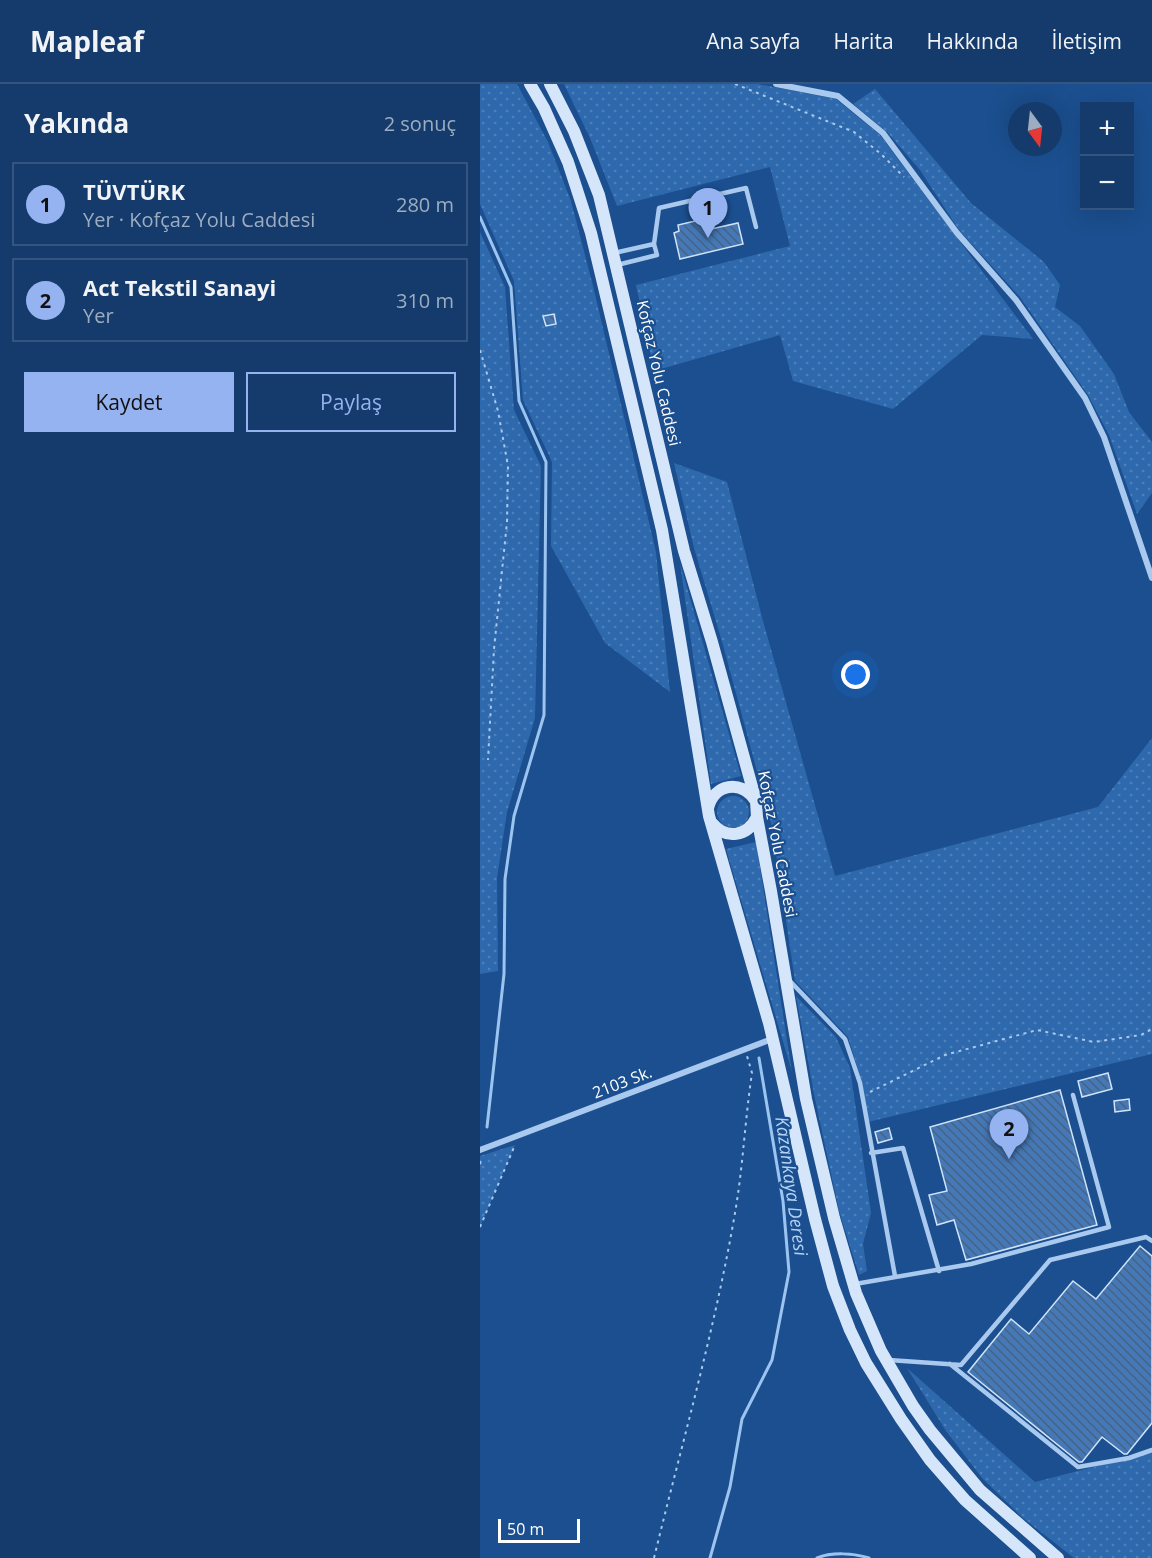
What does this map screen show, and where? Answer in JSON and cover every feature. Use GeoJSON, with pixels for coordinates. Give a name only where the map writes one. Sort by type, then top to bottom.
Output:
{"type":"FeatureCollection","features":[{"type":"Feature","properties":{"kind":"main road","name":"Kofçaz Yolu Caddesi"},"geometry":{"type":"LineString","coordinates":[[530,84],[544,108],[568,162],[591,233],[662,530],[708,808],[773,1039],[833,1286],[862,1354],[895,1410],[930,1460],[965,1500],[1030,1558]]}},
{"type":"Feature","properties":{"kind":"main road","name":"Kofçaz Yolu Caddesi"},"geometry":{"type":"LineString","coordinates":[[550,84],[574,131],[599,195],[684,551],[756,801],[806,1099],[834,1218],[853,1285],[870,1327],[913,1406],[954,1460],[999,1508],[1058,1558]]}},
{"type":"Feature","properties":{"kind":"main road"},"geometry":{"type":"LineString","coordinates":[[708,808],[714,794],[728,787],[744,789],[756,801]]}},
{"type":"Feature","properties":{"kind":"main road"},"geometry":{"type":"LineString","coordinates":[[712,823],[724,833],[739,834],[747,831],[757,817]]}},
{"type":"Feature","properties":{"kind":"street"},"geometry":{"type":"LineString","coordinates":[[776,84],[803,86],[838,96],[883,134],[957,233],[1016,300],[1085,398],[1104,437],[1152,578]]}},
{"type":"Feature","properties":{"kind":"street","name":"2103 Sk."},"geometry":{"type":"LineString","coordinates":[[480,1150],[773,1039]]}},
{"type":"Feature","properties":{"kind":"lane"},"geometry":{"type":"LineString","coordinates":[[616,259],[657,255],[654,244],[659,208],[746,188],[756,227]]}},
{"type":"Feature","properties":{"kind":"lane"},"geometry":{"type":"LineString","coordinates":[[616,259],[654,244]]}},
{"type":"Feature","properties":{"kind":"lane"},"geometry":{"type":"LineString","coordinates":[[784,976],[845,1039],[860,1083],[895,1276]]}},
{"type":"Feature","properties":{"kind":"lane"},"geometry":{"type":"LineString","coordinates":[[853,1285],[895,1276],[939,1271],[1109,1227],[1072,1095]]}},
{"type":"Feature","properties":{"kind":"lane"},"geometry":{"type":"LineString","coordinates":[[871,1153],[903,1148],[939,1271]]}},
{"type":"Feature","properties":{"kind":"lane"},"geometry":{"type":"LineString","coordinates":[[887,1360],[961,1365],[1050,1260],[1149,1236],[1152,1241]]}},
{"type":"Feature","properties":{"kind":"lane"},"geometry":{"type":"LineString","coordinates":[[950,1364],[1078,1467],[1129,1458],[1152,1450]]}},
{"type":"Feature","properties":{"kind":"path"},"geometry":{"type":"LineString","coordinates":[[735,84],[740,88],[854,132],[904,177]]}},
{"type":"Feature","properties":{"kind":"path"},"geometry":{"type":"LineString","coordinates":[[480,350],[498,411],[508,466],[507,522],[494,649],[488,760]]}},
{"type":"Feature","properties":{"kind":"path"},"geometry":{"type":"LineString","coordinates":[[862,1096],[945,1054],[1037,1030],[1094,1042],[1141,1035],[1152,1029]]}},
{"type":"Feature","properties":{"kind":"path"},"geometry":{"type":"LineString","coordinates":[[654,1558],[699,1382],[735,1211],[752,1073],[746,1049]]}},
{"type":"Feature","properties":{"kind":"path"},"geometry":{"type":"LineString","coordinates":[[480,1227],[519,1137]]}},
{"type":"Feature","properties":{"kind":"shaded area"},"geometry":{"type":"Polygon","coordinates":[[[480,84],[517,84],[548,142],[571,201],[656,552],[670,692],[605,643],[551,546],[552,462],[523,400],[514,281],[480,204],[480,84]]]}},
{"type":"Feature","properties":{"kind":"shaded area"},"geometry":{"type":"Polygon","coordinates":[[[564,84],[758,84],[836,99],[880,135],[1033,339],[982,335],[893,409],[793,381],[780,335],[654,371],[636,285],[790,246],[770,167],[617,206],[590,138],[564,84]]]}},
{"type":"Feature","properties":{"kind":"shaded area"},"geometry":{"type":"Polygon","coordinates":[[[875,89],[971,203],[1044,262],[1060,285],[1055,307],[1080,326],[1114,374],[1129,412],[1152,442],[1152,493],[1137,514],[1109,435],[1088,395],[1020,297],[959,230],[920,170],[887,132],[853,104],[875,89]]]}},
{"type":"Feature","properties":{"kind":"shaded area"},"geometry":{"type":"Polygon","coordinates":[[[480,232],[505,287],[514,410],[541,466],[535,718],[507,812],[497,878],[498,971],[480,974],[480,232]]]}},
{"type":"Feature","properties":{"kind":"shaded area"},"geometry":{"type":"Polygon","coordinates":[[[674,463],[727,482],[763,621],[835,876],[1098,807],[1152,738],[1152,1054],[868,1122],[862,1083],[848,1037],[795,981],[772,827],[723,645],[694,548],[674,463]]]}},
{"type":"Feature","properties":{"kind":"shaded area"},"geometry":{"type":"Polygon","coordinates":[[[680,563],[741,776],[711,784],[680,563]]]}},
{"type":"Feature","properties":{"kind":"shaded area"},"geometry":{"type":"Polygon","coordinates":[[[733,796],[744,801],[749,812],[744,823],[733,828],[722,823],[717,812],[722,801],[733,796]]]}},
{"type":"Feature","properties":{"kind":"shaded area"},"geometry":{"type":"Polygon","coordinates":[[[756,842],[792,1072],[726,849],[756,842]]]}},
{"type":"Feature","properties":{"kind":"shaded area"},"geometry":{"type":"Polygon","coordinates":[[[796,996],[836,1037],[850,1068],[871,1213],[863,1244],[867,1271],[859,1275],[839,1211],[796,996]]]}},
{"type":"Feature","properties":{"kind":"shaded area"},"geometry":{"type":"Polygon","coordinates":[[[515,1145],[480,1227],[480,1156],[515,1145]]]}},
{"type":"Feature","properties":{"kind":"shaded area"},"geometry":{"type":"Polygon","coordinates":[[[907,1368],[1035,1482],[1152,1452],[1152,1558],[1074,1558],[1023,1518],[982,1478],[946,1431],[907,1368]]]}},
{"type":"Feature","properties":{"kind":"building"},"geometry":{"type":"Polygon","coordinates":[[[708,218],[711,229],[738,223],[743,244],[680,259],[674,233],[679,231],[678,225],[708,218]]]}},
{"type":"Feature","properties":{"kind":"building"},"geometry":{"type":"Polygon","coordinates":[[[554,314],[556,324],[546,326],[543,316],[554,314]]]}},
{"type":"Feature","properties":{"kind":"building"},"geometry":{"type":"Polygon","coordinates":[[[1108,1073],[1112,1089],[1082,1097],[1078,1081],[1108,1073]]]}},
{"type":"Feature","properties":{"kind":"building"},"geometry":{"type":"Polygon","coordinates":[[[1060,1090],[1097,1225],[966,1260],[954,1220],[937,1225],[929,1195],[947,1191],[930,1127],[1060,1090]]]}},
{"type":"Feature","properties":{"kind":"building"},"geometry":{"type":"Polygon","coordinates":[[[1129,1099],[1130,1110],[1115,1112],[1114,1101],[1129,1099]]]}},
{"type":"Feature","properties":{"kind":"building"},"geometry":{"type":"Polygon","coordinates":[[[889,1128],[892,1139],[878,1143],[875,1132],[889,1128]]]}},
{"type":"Feature","properties":{"kind":"building"},"geometry":{"type":"Polygon","coordinates":[[[1140,1246],[1152,1256],[1152,1423],[1127,1454],[1102,1437],[1082,1462],[1079,1462],[968,1372],[1011,1319],[1029,1334],[1073,1281],[1096,1299],[1140,1246]]]}},
{"type":"Feature","properties":{"kind":"waterway"},"geometry":{"type":"LineString","coordinates":[[480,217],[511,287],[519,401],[546,462],[544,715],[514,816],[505,879],[504,974],[487,1127]]}},
{"type":"Feature","properties":{"kind":"waterway","name":"Kazankaya Deresi"},"geometry":{"type":"LineString","coordinates":[[710,1558],[730,1487],[742,1419],[772,1360],[789,1272],[783,1201],[759,1058]]}},
{"type":"Feature","properties":{"kind":"waterway"},"geometry":{"type":"LineString","coordinates":[[817,1558],[843,1554],[869,1558]]}},
{"type":"Feature","properties":{"kind":"place","name":"TÜVTÜRK"},"geometry":{"type":"Point","coordinates":[708,238]}},
{"type":"Feature","properties":{"kind":"place","name":"Act Tekstil Sanayi"},"geometry":{"type":"Point","coordinates":[1009,1159]}}]}
